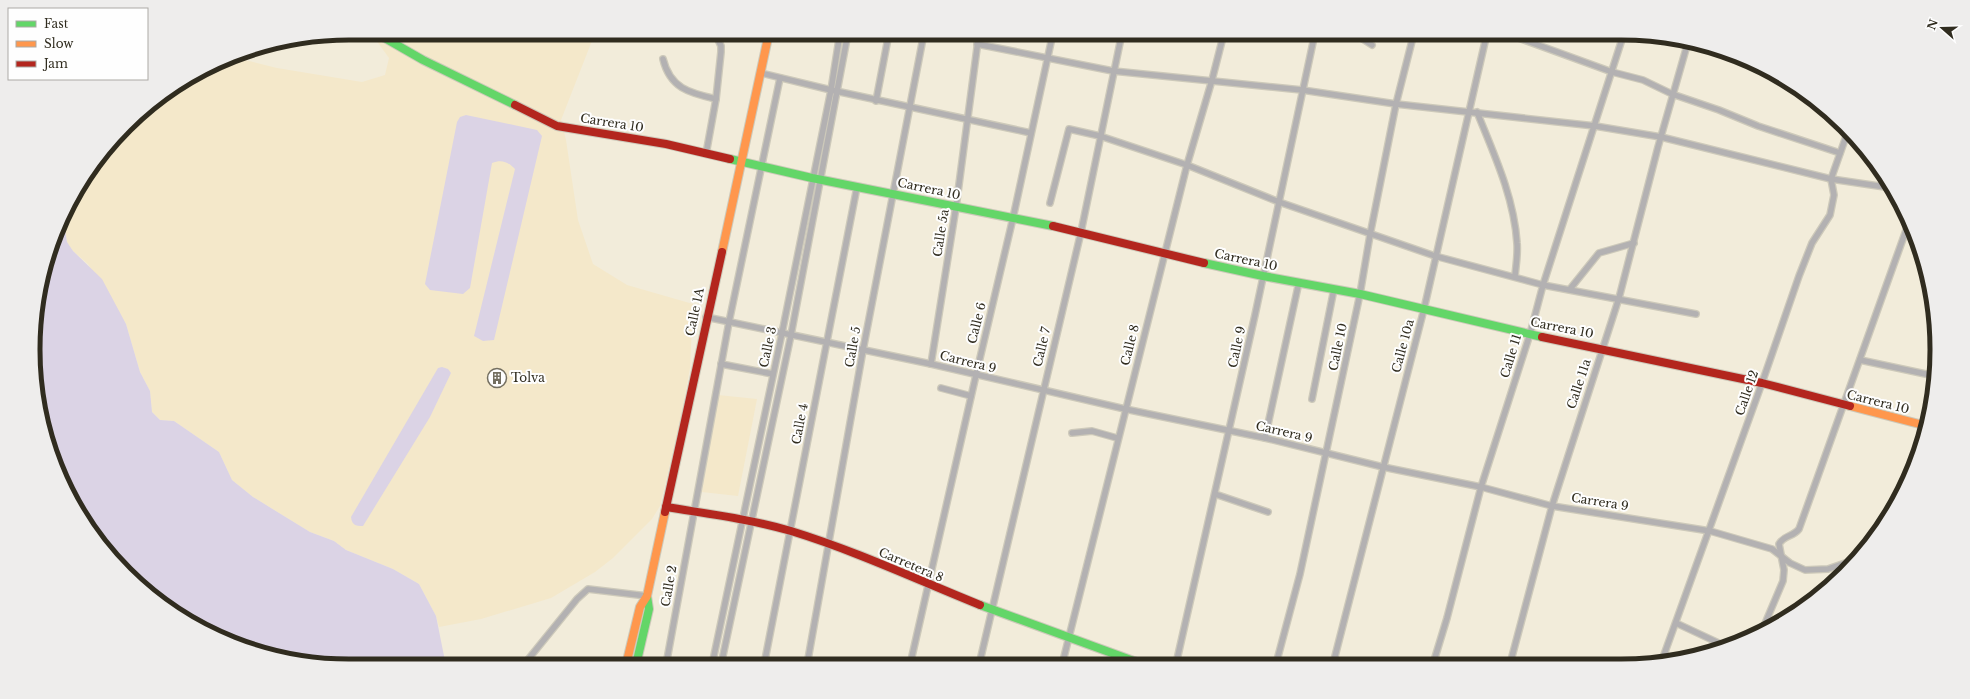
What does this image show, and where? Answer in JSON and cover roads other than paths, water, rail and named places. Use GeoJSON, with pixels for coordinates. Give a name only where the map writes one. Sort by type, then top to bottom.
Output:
{"type":"FeatureCollection","features":[{"type":"Feature","properties":{"kind":"street","name":"Carrera 10"},"geometry":{"type":"LineString","coordinates":[[388,40],[423,60],[557,126],[666,144],[816,179],[1081,232],[1165,254],[1263,276],[1360,294],[1530,334],[1602,348],[1762,384],[1843,406],[1920,424]]}},
{"type":"Feature","properties":{"kind":"street"},"geometry":{"type":"LineString","coordinates":[[706,154],[716,99],[722,52],[718,40]]}},
{"type":"Feature","properties":{"kind":"street","name":"Calle 1A"},"geometry":{"type":"LineString","coordinates":[[627,659],[640,607],[647,596],[706,317],[768,40]]}},
{"type":"Feature","properties":{"kind":"street","name":"Calle 3"},"geometry":{"type":"LineString","coordinates":[[834,91],[839,40]]}},
{"type":"Feature","properties":{"kind":"street","name":"Calle 3"},"geometry":{"type":"LineString","coordinates":[[713,659],[773,374],[846,40]]}},
{"type":"Feature","properties":{"kind":"street"},"geometry":{"type":"LineString","coordinates":[[876,100],[888,40]]}},
{"type":"Feature","properties":{"kind":"street","name":"Calle 5"},"geometry":{"type":"LineString","coordinates":[[808,659],[863,350],[923,40]]}},
{"type":"Feature","properties":{"kind":"street","name":"Calle 5a"},"geometry":{"type":"LineString","coordinates":[[930,364],[956,207],[978,40]]}},
{"type":"Feature","properties":{"kind":"street","name":"Calle 6"},"geometry":{"type":"LineString","coordinates":[[911,659],[1013,218],[1051,40]]}},
{"type":"Feature","properties":{"kind":"street","name":"Calle 7"},"geometry":{"type":"LineString","coordinates":[[980,659],[1081,232],[1120,40]]}},
{"type":"Feature","properties":{"kind":"street","name":"Calle 8"},"geometry":{"type":"LineString","coordinates":[[1063,659],[1117,438],[1187,165],[1222,40]]}},
{"type":"Feature","properties":{"kind":"street","name":"Calle 9"},"geometry":{"type":"LineString","coordinates":[[1177,659],[1263,276],[1313,40]]}},
{"type":"Feature","properties":{"kind":"street"},"geometry":{"type":"LineString","coordinates":[[1364,40],[1372,45]]}},
{"type":"Feature","properties":{"kind":"street","name":"Calle 10"},"geometry":{"type":"LineString","coordinates":[[1277,659],[1300,574],[1360,294],[1396,104],[1412,40]]}},
{"type":"Feature","properties":{"kind":"street","name":"Calle 10a"},"geometry":{"type":"LineString","coordinates":[[1334,659],[1424,309],[1485,40]]}},
{"type":"Feature","properties":{"kind":"street"},"geometry":{"type":"LineString","coordinates":[[1524,40],[1612,72],[1643,80],[1672,94],[1719,110],[1758,126],[1840,153]]}},
{"type":"Feature","properties":{"kind":"street","name":"Calle 11"},"geometry":{"type":"LineString","coordinates":[[1435,659],[1447,618],[1481,487],[1530,334],[1543,285],[1622,40]]}},
{"type":"Feature","properties":{"kind":"street"},"geometry":{"type":"LineString","coordinates":[[977,44],[1113,71],[1302,90],[1396,104],[1595,126],[1661,137],[1831,179],[1884,187]]}},
{"type":"Feature","properties":{"kind":"street","name":"Calle 11a"},"geometry":{"type":"LineString","coordinates":[[1511,659],[1552,506],[1619,298],[1672,94],[1686,47]]}},
{"type":"Feature","properties":{"kind":"street"},"geometry":{"type":"LineString","coordinates":[[663,59],[671,79],[682,88],[696,95],[716,99]]}},
{"type":"Feature","properties":{"kind":"street"},"geometry":{"type":"LineString","coordinates":[[761,73],[909,108],[1031,133]]}},
{"type":"Feature","properties":{"kind":"street","name":"Calle 2"},"geometry":{"type":"LineString","coordinates":[[667,659],[729,322],[780,78]]}},
{"type":"Feature","properties":{"kind":"street"},"geometry":{"type":"LineString","coordinates":[[1477,112],[1506,186],[1517,244],[1515,276]]}},
{"type":"Feature","properties":{"kind":"street"},"geometry":{"type":"LineString","coordinates":[[1050,203],[1068,130],[1100,136],[1187,165],[1278,202],[1370,235],[1435,256],[1515,276],[1543,285],[1619,298],[1696,314]]}},
{"type":"Feature","properties":{"kind":"street","name":"Calle 12"},"geometry":{"type":"LineString","coordinates":[[1664,656],[1710,531],[1799,276],[1812,243],[1830,215],[1834,195],[1831,179],[1846,138]]}},
{"type":"Feature","properties":{"kind":"street","name":"Calle 3"},"geometry":{"type":"LineString","coordinates":[[722,659],[753,521],[791,335],[816,179]]}},
{"type":"Feature","properties":{"kind":"street","name":"Calle 4"},"geometry":{"type":"LineString","coordinates":[[765,659],[857,187]]}},
{"type":"Feature","properties":{"kind":"street"},"geometry":{"type":"LineString","coordinates":[[1765,623],[1782,581],[1784,570],[1779,546],[1782,539],[1796,534],[1800,529],[1905,230]]}},
{"type":"Feature","properties":{"kind":"street"},"geometry":{"type":"LineString","coordinates":[[1570,289],[1599,253],[1634,243]]}},
{"type":"Feature","properties":{"kind":"street"},"geometry":{"type":"LineString","coordinates":[[1265,438],[1299,282]]}},
{"type":"Feature","properties":{"kind":"street"},"geometry":{"type":"LineString","coordinates":[[1312,398],[1334,289]]}},
{"type":"Feature","properties":{"kind":"street","name":"Carrera 9"},"geometry":{"type":"LineString","coordinates":[[706,317],[930,364],[1043,392],[1125,410],[1265,438],[1383,467],[1481,487],[1552,506],[1710,531],[1765,546],[1805,570],[1828,569],[1843,564]]}},
{"type":"Feature","properties":{"kind":"street"},"geometry":{"type":"LineString","coordinates":[[1860,360],[1929,375]]}},
{"type":"Feature","properties":{"kind":"street"},"geometry":{"type":"LineString","coordinates":[[721,364],[773,374]]}},
{"type":"Feature","properties":{"kind":"street"},"geometry":{"type":"LineString","coordinates":[[941,388],[971,396]]}},
{"type":"Feature","properties":{"kind":"street"},"geometry":{"type":"LineString","coordinates":[[1072,433],[1092,431],[1117,438]]}},
{"type":"Feature","properties":{"kind":"street"},"geometry":{"type":"LineString","coordinates":[[1215,494],[1268,512]]}},
{"type":"Feature","properties":{"kind":"street","name":"Carretera 8"},"geometry":{"type":"LineString","coordinates":[[666,507],[694,510],[753,521],[790,531],[829,544],[992,610],[1128,659]]}},
{"type":"Feature","properties":{"kind":"street"},"geometry":{"type":"LineString","coordinates":[[528,659],[588,589],[647,596]]}},
{"type":"Feature","properties":{"kind":"street","name":"Calle 1A"},"geometry":{"type":"LineString","coordinates":[[638,659],[650,609],[647,596]]}},
{"type":"Feature","properties":{"kind":"street"},"geometry":{"type":"LineString","coordinates":[[1676,623],[1719,643]]}},
{"type":"Feature","properties":{"kind":"place","name":"Tolva"},"geometry":{"type":"Point","coordinates":[497,378]}}]}
